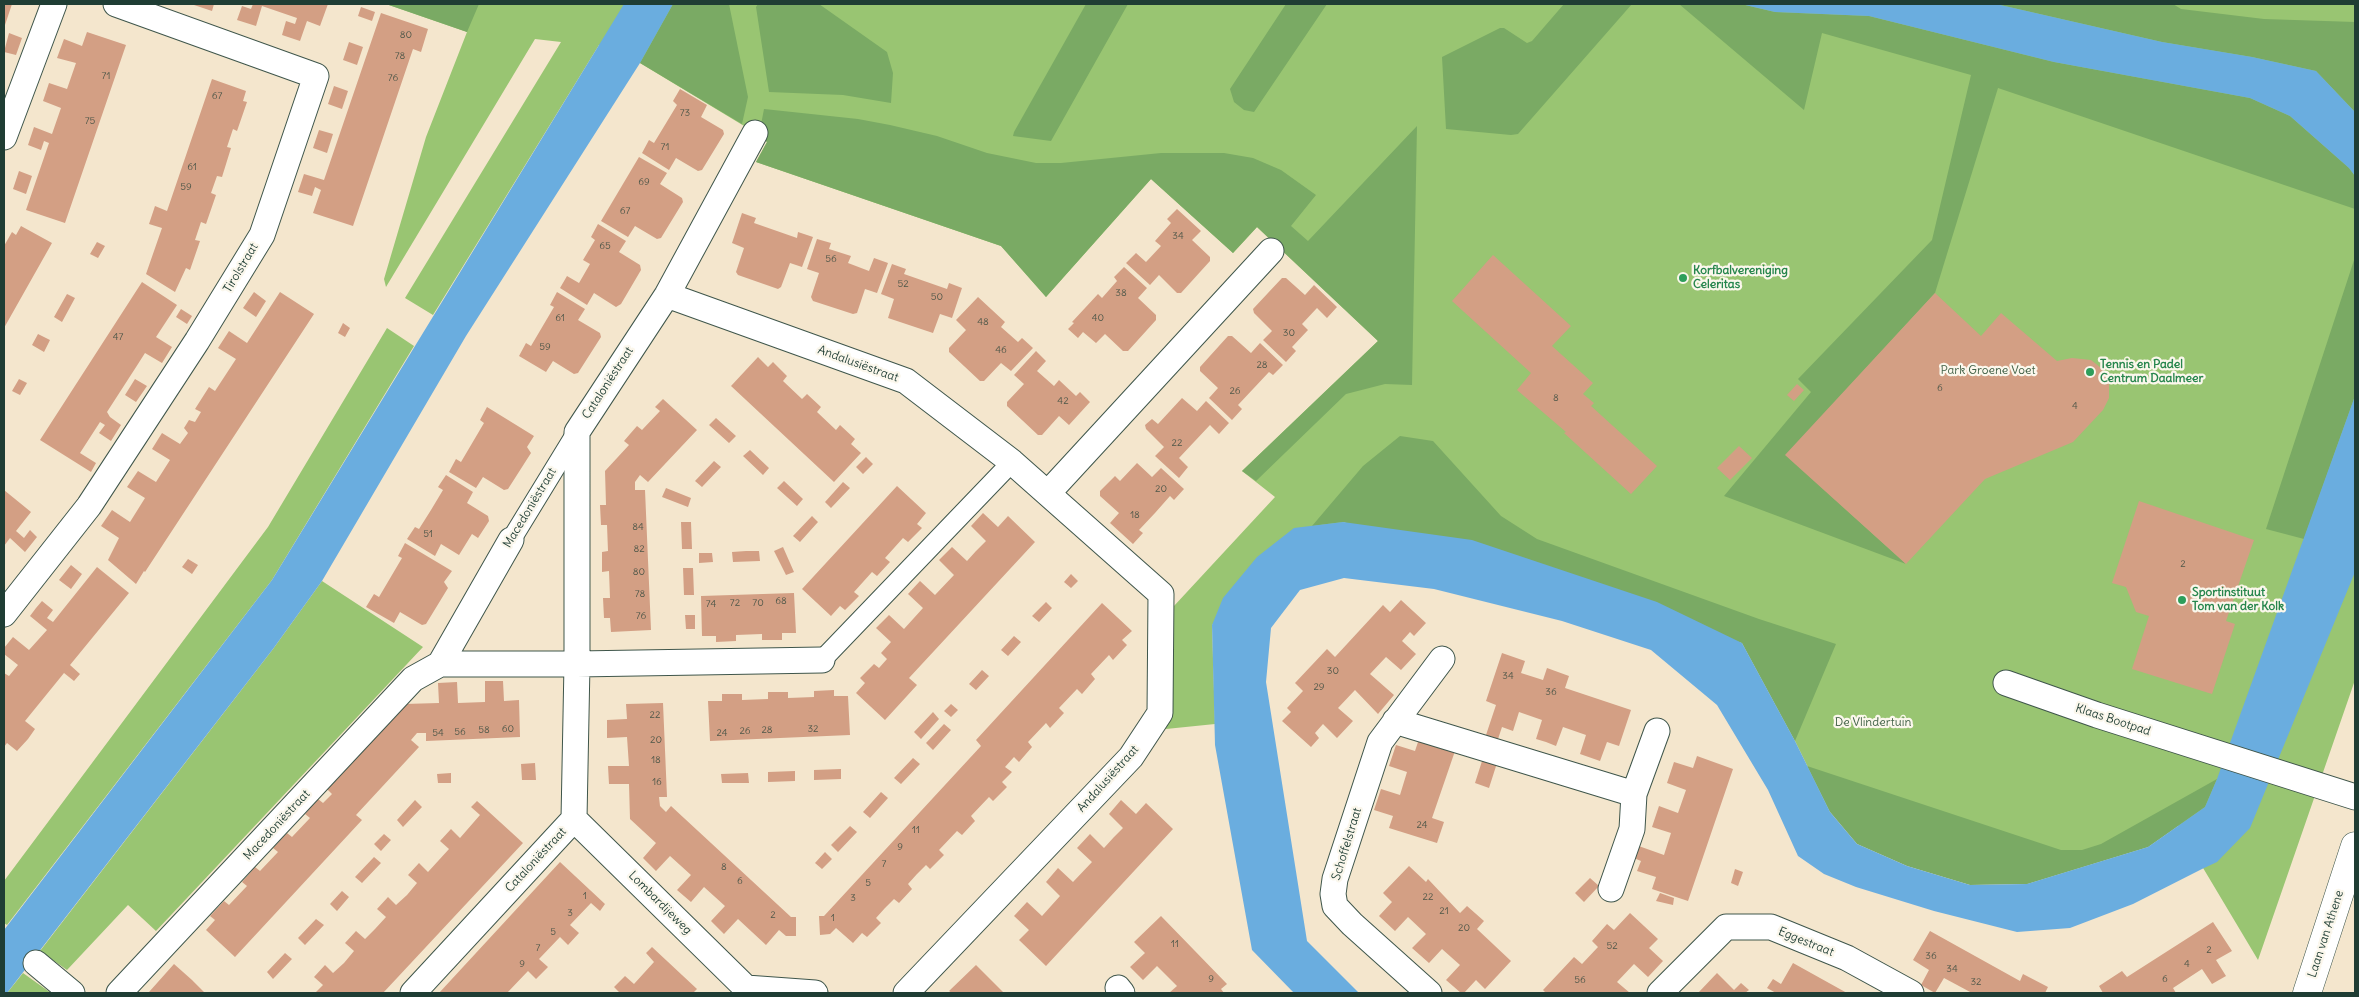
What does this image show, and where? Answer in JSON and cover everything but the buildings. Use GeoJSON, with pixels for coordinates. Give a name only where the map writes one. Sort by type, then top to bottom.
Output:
{"type":"FeatureCollection","features":[{"type":"Feature","properties":{"kind":"street"},"geometry":{"type":"LineString","coordinates":[[4,137],[54,4]]}},
{"type":"Feature","properties":{"kind":"street","name":"Tirolstraat"},"geometry":{"type":"LineString","coordinates":[[4,614],[89,506],[197,341],[262,235],[316,76],[116,4]]}},
{"type":"Feature","properties":{"kind":"street","name":"Cataloniëstraat"},"geometry":{"type":"LineString","coordinates":[[413,993],[574,818],[577,664],[577,432],[667,295],[755,133]]}},
{"type":"Feature","properties":{"kind":"street"},"geometry":{"type":"LineString","coordinates":[[1048,493],[1271,251]]}},
{"type":"Feature","properties":{"kind":"street","name":"Andalusiëstraat"},"geometry":{"type":"LineString","coordinates":[[667,295],[906,381],[1012,462],[1161,594],[1160,713],[1132,757],[906,993]]}},
{"type":"Feature","properties":{"kind":"street","name":"Macedoniëstraat"},"geometry":{"type":"LineString","coordinates":[[440,664],[511,540],[577,432]]}},
{"type":"Feature","properties":{"kind":"street"},"geometry":{"type":"LineString","coordinates":[[577,664],[822,660],[1012,462]]}},
{"type":"Feature","properties":{"kind":"street","name":"Schoffelstraat"},"geometry":{"type":"LineString","coordinates":[[1429,993],[1352,924],[1335,906],[1333,894],[1335,879],[1380,742],[1442,659]]}},
{"type":"Feature","properties":{"kind":"street","name":"Macedoniëstraat"},"geometry":{"type":"LineString","coordinates":[[119,993],[413,678],[440,664],[577,664]]}},
{"type":"Feature","properties":{"kind":"street","name":"Klaas Bootpad"},"geometry":{"type":"LineString","coordinates":[[2006,683],[2220,755],[2355,797]]}},
{"type":"Feature","properties":{"kind":"street"},"geometry":{"type":"LineString","coordinates":[[1395,721],[1634,794]]}},
{"type":"Feature","properties":{"kind":"street"},"geometry":{"type":"LineString","coordinates":[[1611,889],[1632,829],[1634,794],[1657,731]]}},
{"type":"Feature","properties":{"kind":"street","name":"Lombardijeweg"},"geometry":{"type":"LineString","coordinates":[[574,818],[743,991],[814,993]]}},
{"type":"Feature","properties":{"kind":"street","name":"Laan van Athene"},"geometry":{"type":"LineString","coordinates":[[2307,993],[2355,846]]}},
{"type":"Feature","properties":{"kind":"street","name":"Eggestraat"},"geometry":{"type":"LineString","coordinates":[[1660,993],[1726,927],[1771,927],[1846,958],[1911,993]]}},
{"type":"Feature","properties":{"kind":"street"},"geometry":{"type":"LineString","coordinates":[[36,963],[72,993]]}},
{"type":"Feature","properties":{"kind":"green space","name":"Park Groene Voet"},"geometry":{"type":"Polygon","coordinates":[[[386,4],[2355,4],[2355,680],[2258,960],[2178,826],[2148,847],[2027,884],[1830,812],[1795,741],[1742,643],[1657,602],[1472,540],[1343,522],[1212,625],[1215,724],[1166,729],[1168,704],[1161,620],[1275,497],[1242,471],[1378,341],[1257,227],[1233,253],[1151,179],[1046,297],[1001,246],[756,162],[767,142],[759,135],[640,63],[599,45],[433,315],[405,298],[561,42],[535,39],[386,287],[384,279],[426,137],[467,32],[386,4]]]}},
{"type":"Feature","properties":{"kind":"green space"},"geometry":{"type":"Polygon","coordinates":[[[386,4],[479,4],[467,32],[386,4]]]}},
{"type":"Feature","properties":{"kind":"green space"},"geometry":{"type":"Polygon","coordinates":[[[673,4],[729,4],[748,97],[742,124],[640,63],[673,4]]]}},
{"type":"Feature","properties":{"kind":"green space"},"geometry":{"type":"Polygon","coordinates":[[[758,4],[819,4],[887,52],[893,73],[891,103],[843,95],[769,92],[756,7],[758,4]]]}},
{"type":"Feature","properties":{"kind":"green space"},"geometry":{"type":"Polygon","coordinates":[[[1086,4],[1128,4],[1051,141],[1013,136],[1014,132],[1086,4]]]}},
{"type":"Feature","properties":{"kind":"green space"},"geometry":{"type":"Polygon","coordinates":[[[1286,4],[1327,4],[1254,112],[1244,110],[1234,102],[1230,89],[1286,4]]]}},
{"type":"Feature","properties":{"kind":"green space"},"geometry":{"type":"Polygon","coordinates":[[[1564,4],[1632,4],[1518,134],[1446,129],[1442,57],[1500,28],[1504,28],[1527,43],[1532,41],[1564,4]]]}},
{"type":"Feature","properties":{"kind":"green space"},"geometry":{"type":"Polygon","coordinates":[[[1679,4],[1741,4],[1775,12],[1869,16],[2054,62],[2250,98],[2290,116],[2349,168],[2355,176],[2355,209],[1998,88],[1935,293],[1786,455],[1906,564],[1724,496],[1811,392],[1798,379],[1932,240],[1971,75],[1822,33],[1804,110],[1679,4]]]}},
{"type":"Feature","properties":{"kind":"green space"},"geometry":{"type":"Polygon","coordinates":[[[1996,4],[2173,4],[2181,9],[2264,19],[2355,22],[2355,112],[2316,71],[2252,57],[2162,42],[1996,4]]]}},
{"type":"Feature","properties":{"kind":"green space"},"geometry":{"type":"Polygon","coordinates":[[[764,109],[858,119],[890,125],[937,136],[987,153],[1036,163],[1061,163],[1161,153],[1224,153],[1253,158],[1281,170],[1316,195],[1291,226],[1308,241],[1417,126],[1412,385],[1385,384],[1346,394],[1256,481],[1242,471],[1378,341],[1257,227],[1233,253],[1151,179],[1046,297],[1001,246],[756,162],[767,142],[759,135],[764,109]]]}},
{"type":"Feature","properties":{"kind":"green space"},"geometry":{"type":"Polygon","coordinates":[[[2355,257],[2355,396],[2304,539],[2266,529],[2355,257]]]}},
{"type":"Feature","properties":{"kind":"green space"},"geometry":{"type":"Polygon","coordinates":[[[387,328],[414,346],[272,580],[7,925],[4,923],[4,881],[268,527],[387,328]]]}},
{"type":"Feature","properties":{"kind":"green space"},"geometry":{"type":"Polygon","coordinates":[[[1400,436],[1433,441],[1501,516],[1537,539],[1759,619],[1836,644],[1795,741],[1742,643],[1343,522],[1312,526],[1363,466],[1400,436]]]}},
{"type":"Feature","properties":{"kind":"green space"},"geometry":{"type":"Polygon","coordinates":[[[322,581],[423,647],[156,931],[128,905],[67,970],[40,951],[273,649],[322,581]]]}},
{"type":"Feature","properties":{"kind":"green space"},"geometry":{"type":"Polygon","coordinates":[[[1807,766],[2061,850],[2082,850],[2101,844],[2217,779],[2205,807],[2148,847],[2027,884],[1970,885],[1907,866],[1857,844],[1830,812],[1807,766]]]}},
{"type":"Feature","properties":{"kind":"green space"},"geometry":{"type":"Polygon","coordinates":[[[23,973],[51,993],[7,993],[23,973]]]}},
{"type":"Feature","properties":{"kind":"water"},"geometry":{"type":"Polygon","coordinates":[[[624,4],[673,4],[640,63],[466,336],[322,581],[273,649],[7,993],[4,993],[4,930],[272,580],[624,4]]]}},
{"type":"Feature","properties":{"kind":"water"},"geometry":{"type":"Polygon","coordinates":[[[1741,4],[1996,4],[2162,42],[2252,57],[2316,71],[2355,112],[2355,176],[2349,168],[2290,116],[2250,98],[2054,62],[1869,16],[1775,12],[1741,4]]]}},
{"type":"Feature","properties":{"kind":"water"},"geometry":{"type":"Polygon","coordinates":[[[2355,396],[2355,572],[2250,828],[2217,862],[2133,904],[2070,928],[2017,932],[1934,911],[1856,887],[1824,874],[1798,856],[1768,790],[1717,705],[1651,650],[1562,621],[1434,589],[1344,578],[1300,590],[1271,628],[1266,682],[1307,941],[1359,993],[1294,993],[1252,950],[1215,745],[1212,625],[1223,598],[1257,557],[1294,528],[1343,522],[1472,540],[1657,602],[1742,643],[1795,741],[1830,812],[1857,844],[1907,866],[1970,885],[2027,884],[2148,847],[2205,807],[2217,779],[2355,396]]]}},
{"type":"Feature","properties":{"kind":"place","name":"Korfbalvereniging Celeritas"},"geometry":{"type":"Point","coordinates":[1683,278]}},
{"type":"Feature","properties":{"kind":"place","name":"Tennis en Padel Centrum Daalmeer"},"geometry":{"type":"Point","coordinates":[2090,372]}},
{"type":"Feature","properties":{"kind":"place","name":"Sportinstituut Tom van der Kolk"},"geometry":{"type":"Point","coordinates":[2182,600]}},
{"type":"Feature","properties":{"kind":"park label","name":"De Vlindertuin"},"geometry":{"type":"Point","coordinates":[1873,723]}}]}
